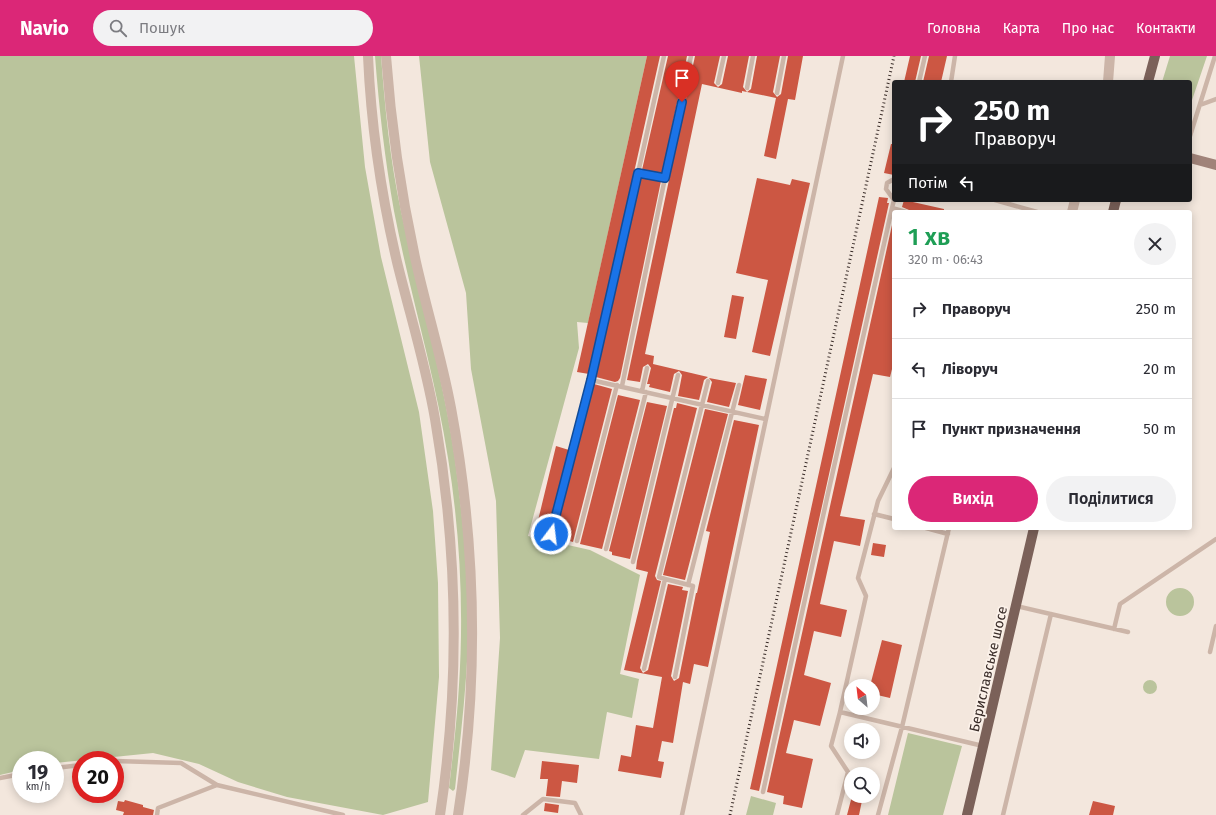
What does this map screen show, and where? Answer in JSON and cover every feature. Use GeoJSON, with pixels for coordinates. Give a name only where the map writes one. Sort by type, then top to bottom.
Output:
{"type":"FeatureCollection","features":[{"type":"Feature","properties":{"kind":"main road"},"geometry":{"type":"LineString","coordinates":[[1149,80],[1155,56]]}},
{"type":"Feature","properties":{"kind":"main road"},"geometry":{"type":"LineString","coordinates":[[1192,159],[1216,165]]}},
{"type":"Feature","properties":{"kind":"main road","name":"Бериславське шосе"},"geometry":{"type":"LineString","coordinates":[[967,815],[1034,530]]}},
{"type":"Feature","properties":{"kind":"street"},"geometry":{"type":"LineString","coordinates":[[368,56],[378,164],[388,220],[432,404],[444,476],[450,529],[455,631],[454,668],[446,776],[440,815]]}},
{"type":"Feature","properties":{"kind":"street"},"geometry":{"type":"LineString","coordinates":[[386,56],[399,174],[416,264],[436,338],[451,409],[466,509],[472,597],[472,646],[468,728],[458,815]]}},
{"type":"Feature","properties":{"kind":"street"},"geometry":{"type":"LineString","coordinates":[[1108,80],[1110,56]]}},
{"type":"Feature","properties":{"kind":"lane"},"geometry":{"type":"LineString","coordinates":[[551,534],[591,380],[664,56]]}},
{"type":"Feature","properties":{"kind":"lane"},"geometry":{"type":"LineString","coordinates":[[577,541],[619,386],[691,56]]}},
{"type":"Feature","properties":{"kind":"lane"},"geometry":{"type":"LineString","coordinates":[[718,83],[724,56]]}},
{"type":"Feature","properties":{"kind":"lane"},"geometry":{"type":"LineString","coordinates":[[746,88],[753,56]]}},
{"type":"Feature","properties":{"kind":"lane"},"geometry":{"type":"LineString","coordinates":[[777,93],[784,56]]}},
{"type":"Feature","properties":{"kind":"lane"},"geometry":{"type":"LineString","coordinates":[[682,815],[843,56]]}},
{"type":"Feature","properties":{"kind":"lane"},"geometry":{"type":"LineString","coordinates":[[919,80],[925,56]]}},
{"type":"Feature","properties":{"kind":"lane"},"geometry":{"type":"LineString","coordinates":[[951,80],[955,56]]}},
{"type":"Feature","properties":{"kind":"lane"},"geometry":{"type":"LineString","coordinates":[[1192,130],[1215,56]]}},
{"type":"Feature","properties":{"kind":"lane"},"geometry":{"type":"LineString","coordinates":[[1200,105],[1216,99]]}},
{"type":"Feature","properties":{"kind":"lane"},"geometry":{"type":"LineString","coordinates":[[638,173],[665,178]]}},
{"type":"Feature","properties":{"kind":"lane"},"geometry":{"type":"LineString","coordinates":[[892,180],[887,184],[886,189],[892,197]]}},
{"type":"Feature","properties":{"kind":"lane"},"geometry":{"type":"LineString","coordinates":[[763,792],[894,202]]}},
{"type":"Feature","properties":{"kind":"lane"},"geometry":{"type":"LineString","coordinates":[[1002,202],[1030,210]]}},
{"type":"Feature","properties":{"kind":"lane"},"geometry":{"type":"LineString","coordinates":[[892,208],[899,210]]}},
{"type":"Feature","properties":{"kind":"lane"},"geometry":{"type":"LineString","coordinates":[[606,549],[644,391],[647,368]]}},
{"type":"Feature","properties":{"kind":"lane"},"geometry":{"type":"LineString","coordinates":[[633,562],[674,398],[678,375]]}},
{"type":"Feature","properties":{"kind":"lane"},"geometry":{"type":"LineString","coordinates":[[591,380],[765,419]]}},
{"type":"Feature","properties":{"kind":"lane"},"geometry":{"type":"LineString","coordinates":[[675,678],[693,586],[659,577],[708,381]]}},
{"type":"Feature","properties":{"kind":"lane"},"geometry":{"type":"LineString","coordinates":[[688,585],[739,385]]}},
{"type":"Feature","properties":{"kind":"lane"},"geometry":{"type":"LineString","coordinates":[[837,815],[848,772],[831,746],[866,596],[858,578],[878,500],[892,472]]}},
{"type":"Feature","properties":{"kind":"lane"},"geometry":{"type":"LineString","coordinates":[[874,514],[892,518]]}},
{"type":"Feature","properties":{"kind":"lane"},"geometry":{"type":"LineString","coordinates":[[933,530],[948,534]]}},
{"type":"Feature","properties":{"kind":"lane"},"geometry":{"type":"LineString","coordinates":[[878,815],[902,727],[949,530]]}},
{"type":"Feature","properties":{"kind":"lane"},"geometry":{"type":"LineString","coordinates":[[1114,629],[1120,604],[1216,539]]}},
{"type":"Feature","properties":{"kind":"lane"},"geometry":{"type":"LineString","coordinates":[[644,669],[665,579]]}},
{"type":"Feature","properties":{"kind":"lane"},"geometry":{"type":"LineString","coordinates":[[1016,606],[1128,632]]}},
{"type":"Feature","properties":{"kind":"lane"},"geometry":{"type":"LineString","coordinates":[[1003,815],[1051,614]]}},
{"type":"Feature","properties":{"kind":"lane"},"geometry":{"type":"LineString","coordinates":[[1210,652],[1216,626]]}},
{"type":"Feature","properties":{"kind":"lane"},"geometry":{"type":"LineString","coordinates":[[840,712],[984,746]]}},
{"type":"Feature","properties":{"kind":"lane"},"geometry":{"type":"LineString","coordinates":[[124,761],[181,763],[217,785],[343,815]]}},
{"type":"Feature","properties":{"kind":"lane"},"geometry":{"type":"LineString","coordinates":[[0,778],[12,776]]}},
{"type":"Feature","properties":{"kind":"lane"},"geometry":{"type":"LineString","coordinates":[[157,815],[158,808],[217,785]]}},
{"type":"Feature","properties":{"kind":"lane"},"geometry":{"type":"LineString","coordinates":[[523,815],[543,799],[575,803],[581,815]]}},
{"type":"Feature","properties":{"kind":"green space"},"geometry":{"type":"Polygon","coordinates":[[[0,56],[354,56],[365,167],[381,257],[419,412],[433,511],[438,583],[439,677],[428,802],[383,815],[287,797],[238,782],[199,764],[153,753],[124,756],[124,751],[72,751],[72,761],[64,762],[64,751],[12,751],[12,772],[0,775],[0,56]]]}},
{"type":"Feature","properties":{"kind":"green space"},"geometry":{"type":"Polygon","coordinates":[[[375,56],[381,56],[386,114],[394,173],[401,211],[444,396],[455,459],[463,528],[468,598],[468,644],[461,735],[455,789],[453,791],[449,788],[458,698],[461,628],[460,571],[455,514],[443,427],[394,211],[378,95],[375,56]]]}},
{"type":"Feature","properties":{"kind":"green space"},"geometry":{"type":"Polygon","coordinates":[[[419,56],[647,56],[588,323],[577,322],[579,348],[528,536],[590,550],[640,575],[620,674],[639,679],[632,718],[607,712],[599,759],[525,750],[515,778],[491,770],[500,638],[496,501],[471,369],[466,293],[430,162],[419,56]]]}},
{"type":"Feature","properties":{"kind":"green space"},"geometry":{"type":"Polygon","coordinates":[[[1170,56],[1207,56],[1192,100],[1192,80],[1163,80],[1170,56]]]}},
{"type":"Feature","properties":{"kind":"green space"},"geometry":{"type":"Polygon","coordinates":[[[1180,588],[1190,592],[1194,602],[1190,612],[1180,616],[1170,612],[1166,602],[1170,592],[1180,588]]]}},
{"type":"Feature","properties":{"kind":"green space"},"geometry":{"type":"Polygon","coordinates":[[[1150,680],[1155,682],[1157,687],[1155,692],[1150,694],[1145,692],[1143,687],[1145,682],[1150,680]]]}},
{"type":"Feature","properties":{"kind":"green space"},"geometry":{"type":"Polygon","coordinates":[[[908,733],[962,746],[943,815],[888,815],[908,733]]]}},
{"type":"Feature","properties":{"kind":"green space"},"geometry":{"type":"Polygon","coordinates":[[[751,796],[776,803],[773,815],[746,815],[751,796]]]}},
{"type":"Feature","properties":{"kind":"building"},"geometry":{"type":"Polygon","coordinates":[[[647,56],[660,56],[589,374],[577,372],[647,56]]]}},
{"type":"Feature","properties":{"kind":"building"},"geometry":{"type":"Polygon","coordinates":[[[668,56],[687,56],[662,174],[642,170],[668,56]]]}},
{"type":"Feature","properties":{"kind":"building"},"geometry":{"type":"Polygon","coordinates":[[[695,56],[720,56],[714,83],[718,87],[722,84],[728,56],[749,56],[743,87],[747,92],[751,89],[757,56],[780,56],[773,92],[777,97],[781,94],[788,56],[803,56],[795,100],[788,99],[776,159],[764,156],[776,98],[742,91],[742,93],[702,84],[645,354],[654,356],[653,364],[708,377],[704,380],[699,400],[678,396],[682,375],[679,371],[674,374],[670,392],[649,387],[650,384],[647,384],[651,368],[648,364],[643,367],[640,382],[627,380],[695,56]]]}},
{"type":"Feature","properties":{"kind":"building"},"geometry":{"type":"Polygon","coordinates":[[[910,56],[921,56],[915,80],[904,80],[910,56]]]}},
{"type":"Feature","properties":{"kind":"building"},"geometry":{"type":"Polygon","coordinates":[[[929,56],[947,56],[941,80],[923,80],[929,56]]]}},
{"type":"Feature","properties":{"kind":"building"},"geometry":{"type":"Polygon","coordinates":[[[891,144],[892,144],[892,175],[884,173],[891,144]]]}},
{"type":"Feature","properties":{"kind":"building"},"geometry":{"type":"Polygon","coordinates":[[[641,177],[661,181],[620,378],[615,382],[596,377],[641,177]]]}},
{"type":"Feature","properties":{"kind":"building"},"geometry":{"type":"Polygon","coordinates":[[[757,178],[790,185],[792,179],[810,183],[770,356],[752,352],[768,280],[736,273],[757,178]]]}},
{"type":"Feature","properties":{"kind":"building"},"geometry":{"type":"Polygon","coordinates":[[[879,197],[888,198],[887,203],[889,203],[759,791],[750,789],[879,197]]]}},
{"type":"Feature","properties":{"kind":"building"},"geometry":{"type":"Polygon","coordinates":[[[903,202],[913,202],[944,210],[909,210],[902,207],[903,202]]]}},
{"type":"Feature","properties":{"kind":"building"},"geometry":{"type":"Polygon","coordinates":[[[892,225],[892,369],[890,377],[873,374],[840,516],[865,520],[860,546],[834,541],[820,604],[847,610],[841,637],[814,631],[804,675],[831,683],[820,726],[794,720],[786,753],[813,759],[802,808],[783,804],[784,796],[767,792],[892,225]]]}},
{"type":"Feature","properties":{"kind":"building"},"geometry":{"type":"Polygon","coordinates":[[[732,295],[744,297],[736,339],[724,337],[732,295]]]}},
{"type":"Feature","properties":{"kind":"building"},"geometry":{"type":"Polygon","coordinates":[[[745,375],[767,379],[760,410],[738,405],[745,375]]]}},
{"type":"Feature","properties":{"kind":"building"},"geometry":{"type":"Polygon","coordinates":[[[709,378],[736,383],[729,407],[707,402],[712,382],[709,378]]]}},
{"type":"Feature","properties":{"kind":"building"},"geometry":{"type":"Polygon","coordinates":[[[594,384],[612,389],[573,542],[553,536],[555,534],[594,384]]]}},
{"type":"Feature","properties":{"kind":"building"},"geometry":{"type":"Polygon","coordinates":[[[618,395],[640,400],[602,549],[580,544],[618,395]]]}},
{"type":"Feature","properties":{"kind":"building"},"geometry":{"type":"Polygon","coordinates":[[[647,402],[667,406],[630,559],[612,555],[612,552],[609,551],[647,402]]]}},
{"type":"Feature","properties":{"kind":"building"},"geometry":{"type":"Polygon","coordinates":[[[677,403],[697,408],[655,576],[657,580],[661,581],[640,668],[643,673],[648,670],[668,584],[683,587],[682,590],[688,591],[671,676],[674,681],[679,678],[710,532],[706,531],[734,420],[759,425],[708,667],[694,664],[690,684],[683,682],[673,743],[662,741],[658,761],[664,762],[661,778],[618,771],[621,755],[631,757],[636,725],[653,728],[662,677],[624,670],[648,572],[636,569],[637,561],[674,408],[676,408],[677,403]]]}},
{"type":"Feature","properties":{"kind":"building"},"geometry":{"type":"Polygon","coordinates":[[[705,409],[728,414],[685,580],[663,575],[705,409]]]}},
{"type":"Feature","properties":{"kind":"building"},"geometry":{"type":"Polygon","coordinates":[[[556,446],[569,450],[546,536],[535,533],[556,446]]]}},
{"type":"Feature","properties":{"kind":"building"},"geometry":{"type":"Polygon","coordinates":[[[873,543],[886,545],[884,557],[871,555],[873,543]]]}},
{"type":"Feature","properties":{"kind":"building"},"geometry":{"type":"Polygon","coordinates":[[[882,640],[902,645],[890,698],[880,696],[880,679],[872,679],[882,640]]]}},
{"type":"Feature","properties":{"kind":"building"},"geometry":{"type":"Polygon","coordinates":[[[542,761],[579,765],[577,783],[562,781],[560,797],[546,796],[548,779],[540,779],[542,761]]]}},
{"type":"Feature","properties":{"kind":"building"},"geometry":{"type":"Polygon","coordinates":[[[125,800],[143,805],[143,807],[154,810],[153,815],[123,815],[124,812],[116,810],[118,803],[124,802],[125,800]]]}},
{"type":"Feature","properties":{"kind":"building"},"geometry":{"type":"Polygon","coordinates":[[[1093,801],[1115,806],[1113,815],[1089,815],[1093,801]]]}},
{"type":"Feature","properties":{"kind":"building"},"geometry":{"type":"Polygon","coordinates":[[[545,803],[559,805],[558,813],[544,811],[545,803]]]}},
{"type":"Feature","properties":{"kind":"building"},"geometry":{"type":"Polygon","coordinates":[[[850,803],[862,803],[859,815],[847,815],[850,803]]]}},
{"type":"Feature","properties":{"kind":"railway"},"geometry":{"type":"LineString","coordinates":[[730,815],[894,56]]}},
{"type":"Feature","properties":{"kind":"route"},"geometry":{"type":"LineString","coordinates":[[551,534],[591,380],[638,173],[665,178],[682,102]]}}]}
